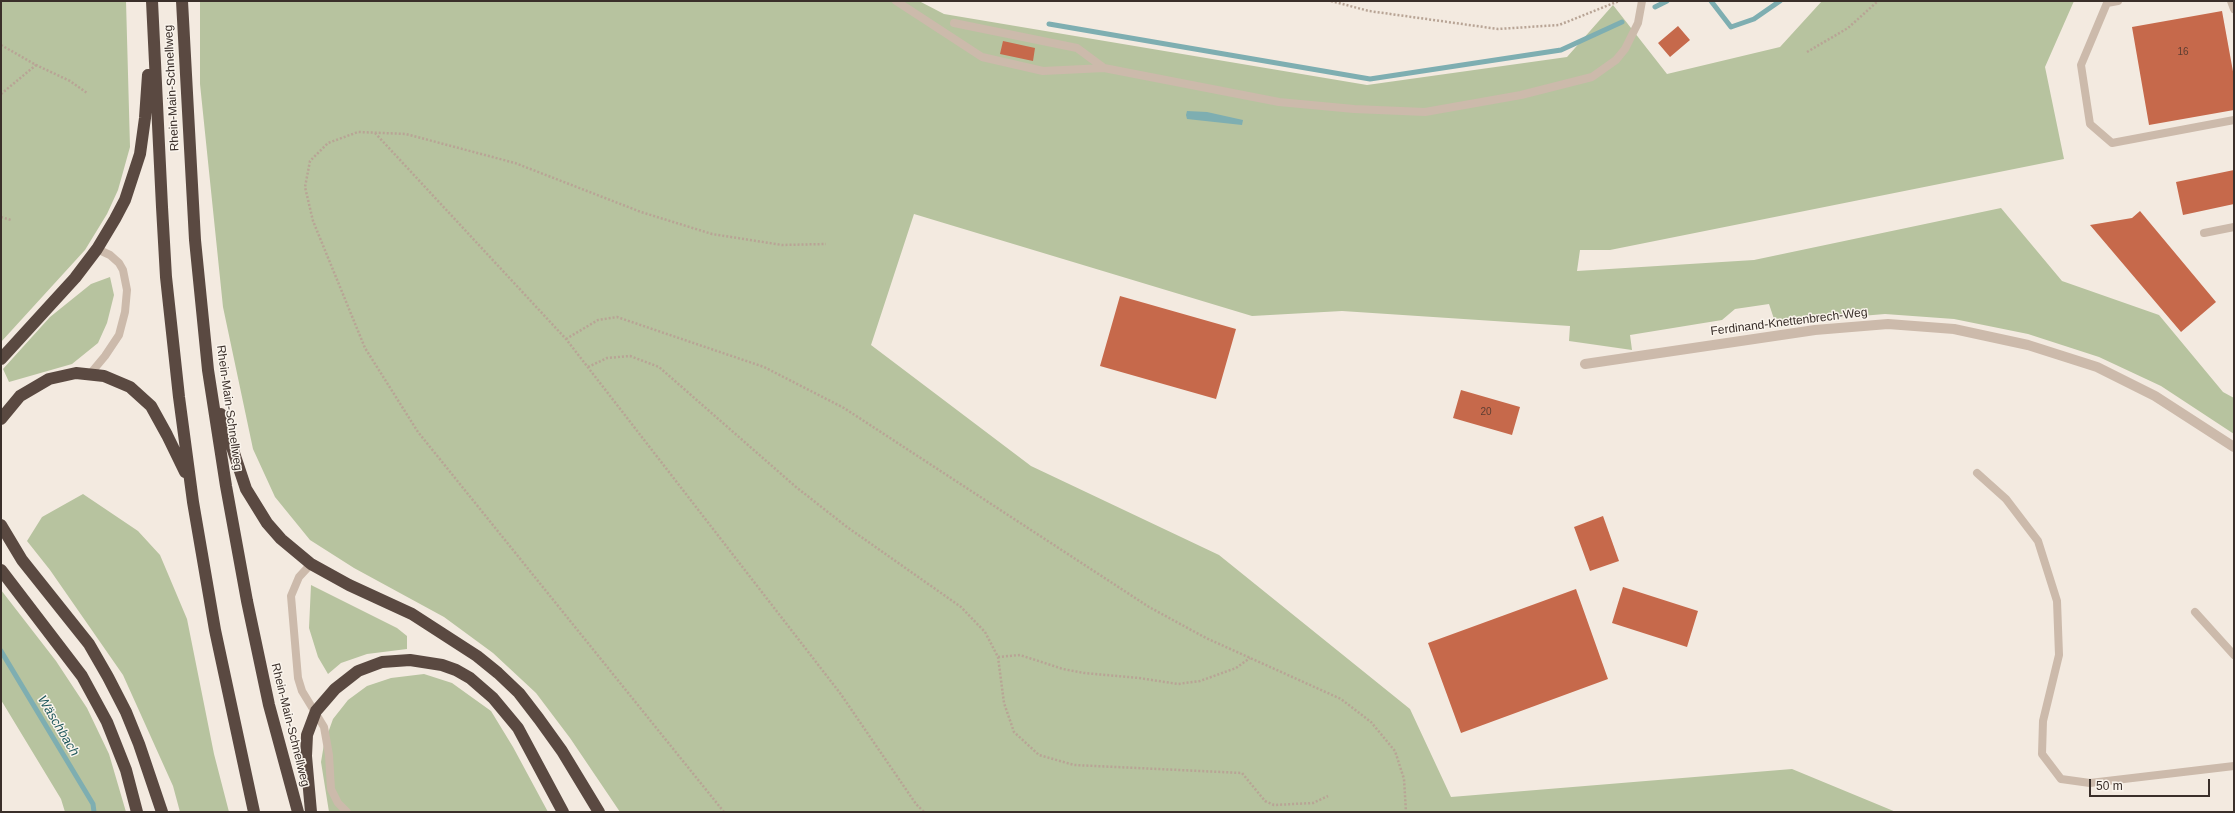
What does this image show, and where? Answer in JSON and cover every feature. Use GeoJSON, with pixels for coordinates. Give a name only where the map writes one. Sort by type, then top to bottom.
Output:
{"type":"FeatureCollection","features":[{"type":"Feature","properties":{"kind":"highway","name":"Rhein-Main-Schnellweg"},"geometry":{"type":"LineString","coordinates":[[152,1],[166,277],[179,397],[193,502],[215,630],[254,812]]}},
{"type":"Feature","properties":{"kind":"highway","name":"Rhein-Main-Schnellweg"},"geometry":{"type":"LineString","coordinates":[[182,1],[195,232],[208,370],[226,486],[248,608],[269,705],[298,812]]}},
{"type":"Feature","properties":{"kind":"highway"},"geometry":{"type":"LineString","coordinates":[[1,359],[75,278],[97,249],[124,200],[140,154],[145,118],[148,73],[154,61]]}},
{"type":"Feature","properties":{"kind":"highway"},"geometry":{"type":"LineString","coordinates":[[208,370],[246,489],[272,528],[293,551],[311,564],[348,584],[412,614],[477,656],[498,674],[519,693],[539,719],[562,751],[599,812]]}},
{"type":"Feature","properties":{"kind":"highway"},"geometry":{"type":"LineString","coordinates":[[1,419],[20,396],[34,386],[62,375],[90,374],[117,381],[130,387],[151,406],[179,457],[193,502]]}},
{"type":"Feature","properties":{"kind":"highway"},"geometry":{"type":"LineString","coordinates":[[1,525],[22,560],[72,623],[100,664],[126,712],[162,812]]}},
{"type":"Feature","properties":{"kind":"highway"},"geometry":{"type":"LineString","coordinates":[[1,570],[82,676],[107,722],[126,770],[137,812]]}},
{"type":"Feature","properties":{"kind":"highway"},"geometry":{"type":"LineString","coordinates":[[311,812],[306,756],[308,735],[316,711],[335,689],[358,672],[382,662],[410,660],[442,665],[456,670],[482,687],[518,728],[562,812]]}},
{"type":"Feature","properties":{"kind":"highway"},"geometry":{"type":"LineString","coordinates":[[151,778],[158,812]]}},
{"type":"Feature","properties":{"kind":"street","name":"Ferdinand-Knettenbrech-Weg"},"geometry":{"type":"LineString","coordinates":[[1585,364],[1815,330],[1888,324],[1954,329],[2028,345],[2097,367],[2155,396],[2234,447]]}},
{"type":"Feature","properties":{"kind":"lane"},"geometry":{"type":"LineString","coordinates":[[896,1],[982,57],[1044,71],[1104,68],[1279,102],[1354,110],[1425,112],[1521,95],[1592,77],[1616,60],[1626,49],[1638,23],[1642,1]]}},
{"type":"Feature","properties":{"kind":"lane"},"geometry":{"type":"LineString","coordinates":[[2118,1],[2107,3],[2081,65],[2090,124],[2112,143],[2234,120]]}},
{"type":"Feature","properties":{"kind":"lane"},"geometry":{"type":"LineString","coordinates":[[2231,1],[2234,9]]}},
{"type":"Feature","properties":{"kind":"lane"},"geometry":{"type":"LineString","coordinates":[[954,23],[1076,48],[1104,68]]}},
{"type":"Feature","properties":{"kind":"lane"},"geometry":{"type":"LineString","coordinates":[[2204,232],[2234,227]]}},
{"type":"Feature","properties":{"kind":"lane"},"geometry":{"type":"LineString","coordinates":[[90,374],[105,356],[119,335],[125,312],[127,290],[120,263],[110,255],[97,249]]}},
{"type":"Feature","properties":{"kind":"lane"},"geometry":{"type":"LineString","coordinates":[[1977,473],[2006,499],[2038,541],[2057,602],[2059,655],[2043,721],[2042,754],[2061,779],[2090,783],[2234,766]]}},
{"type":"Feature","properties":{"kind":"lane"},"geometry":{"type":"LineString","coordinates":[[311,564],[299,577],[291,596],[298,678],[302,691],[316,711],[326,734],[331,789],[338,803],[347,812]]}},
{"type":"Feature","properties":{"kind":"lane"},"geometry":{"type":"LineString","coordinates":[[2196,612],[2234,655]]}},
{"type":"Feature","properties":{"kind":"path"},"geometry":{"type":"LineString","coordinates":[[1331,1],[1369,11],[1498,28],[1559,25],[1619,1]]}},
{"type":"Feature","properties":{"kind":"path"},"geometry":{"type":"LineString","coordinates":[[1807,52],[1848,28],[1878,1]]}},
{"type":"Feature","properties":{"kind":"path"},"geometry":{"type":"LineString","coordinates":[[1,45],[36,65],[70,81],[87,93]]}},
{"type":"Feature","properties":{"kind":"path"},"geometry":{"type":"LineString","coordinates":[[1,94],[36,65]]}},
{"type":"Feature","properties":{"kind":"path"},"geometry":{"type":"LineString","coordinates":[[724,812],[418,432],[365,348],[313,221],[305,186],[310,161],[328,143],[358,132],[406,134],[516,163],[640,212],[712,234],[782,245],[826,244]]}},
{"type":"Feature","properties":{"kind":"path"},"geometry":{"type":"LineString","coordinates":[[375,133],[566,339],[840,693],[916,804],[924,812]]}},
{"type":"Feature","properties":{"kind":"path"},"geometry":{"type":"LineString","coordinates":[[1,218],[11,220]]}},
{"type":"Feature","properties":{"kind":"path"},"geometry":{"type":"LineString","coordinates":[[566,339],[598,320],[617,317],[764,367],[844,408],[1149,607],[1206,638],[1341,699],[1371,722],[1395,751],[1404,779],[1406,812]]}},
{"type":"Feature","properties":{"kind":"path"},"geometry":{"type":"LineString","coordinates":[[588,367],[607,358],[630,356],[659,368],[796,487],[847,526],[961,607],[985,632],[998,657],[1004,703],[1014,732],[1039,755],[1074,765],[1242,773],[1265,801],[1274,805],[1313,803],[1328,796]]}},
{"type":"Feature","properties":{"kind":"path"},"geometry":{"type":"LineString","coordinates":[[998,657],[1020,655],[1063,669],[1084,673],[1139,678],[1178,684],[1200,681],[1236,668],[1250,658]]}},
{"type":"Feature","properties":{"kind":"green space"},"geometry":{"type":"Polygon","coordinates":[[[1,1],[126,1],[130,147],[118,190],[107,214],[85,250],[1,342],[1,1]]]}},
{"type":"Feature","properties":{"kind":"green space"},"geometry":{"type":"Polygon","coordinates":[[[200,1],[919,1],[944,14],[1367,85],[1567,57],[1613,5],[1667,74],[1780,47],[1822,1],[2074,1],[2045,67],[2064,159],[1610,250],[1580,250],[1577,271],[1754,260],[2001,208],[2062,281],[2159,315],[2223,392],[2234,398],[2234,434],[2161,386],[2099,357],[2028,334],[1954,319],[1885,314],[1813,320],[1777,328],[1769,304],[1735,309],[1722,320],[1630,335],[1632,350],[1569,341],[1570,326],[1342,311],[1252,316],[914,214],[871,345],[1031,466],[1219,555],[1410,709],[1451,797],[1792,769],[1896,812],[620,812],[570,738],[536,693],[493,653],[444,617],[354,568],[310,540],[275,497],[253,449],[223,307],[200,84],[200,1]]]}},
{"type":"Feature","properties":{"kind":"green space"},"geometry":{"type":"Polygon","coordinates":[[[110,277],[114,295],[107,323],[98,343],[72,364],[9,382],[3,369],[50,317],[91,284],[110,277]]]}},
{"type":"Feature","properties":{"kind":"green space"},"geometry":{"type":"Polygon","coordinates":[[[83,494],[138,531],[160,555],[187,619],[214,754],[229,812],[180,812],[173,786],[123,675],[50,570],[27,541],[42,517],[83,494]]]}},
{"type":"Feature","properties":{"kind":"green space"},"geometry":{"type":"Polygon","coordinates":[[[311,585],[397,628],[407,636],[407,649],[367,654],[341,663],[328,674],[318,657],[309,628],[311,585]]]}},
{"type":"Feature","properties":{"kind":"green space"},"geometry":{"type":"Polygon","coordinates":[[[1,590],[56,661],[87,708],[109,754],[126,812],[65,812],[61,799],[1,700],[1,590]]]}},
{"type":"Feature","properties":{"kind":"green space"},"geometry":{"type":"Polygon","coordinates":[[[424,674],[452,683],[491,711],[513,747],[548,812],[329,812],[321,762],[324,744],[333,719],[348,700],[367,686],[391,678],[424,674]]]}},
{"type":"Feature","properties":{"kind":"water"},"geometry":{"type":"Polygon","coordinates":[[[1187,111],[1207,112],[1243,120],[1242,125],[1187,119],[1187,111]]]}},
{"type":"Feature","properties":{"kind":"building"},"geometry":{"type":"Polygon","coordinates":[[[2222,11],[2234,77],[2234,110],[2149,125],[2132,27],[2222,11]]]}},
{"type":"Feature","properties":{"kind":"building"},"geometry":{"type":"Polygon","coordinates":[[[1678,26],[1690,40],[1670,57],[1658,43],[1678,26]]]}},
{"type":"Feature","properties":{"kind":"building"},"geometry":{"type":"Polygon","coordinates":[[[1003,41],[1035,48],[1033,61],[1000,54],[1003,41]]]}},
{"type":"Feature","properties":{"kind":"building"},"geometry":{"type":"Polygon","coordinates":[[[2234,170],[2234,204],[2183,215],[2176,182],[2234,170]]]}},
{"type":"Feature","properties":{"kind":"building"},"geometry":{"type":"Polygon","coordinates":[[[2140,211],[2216,302],[2181,332],[2090,225],[2132,218],[2140,211]]]}},
{"type":"Feature","properties":{"kind":"building"},"geometry":{"type":"Polygon","coordinates":[[[1120,296],[1236,329],[1216,399],[1100,366],[1120,296]]]}},
{"type":"Feature","properties":{"kind":"building"},"geometry":{"type":"Polygon","coordinates":[[[1461,390],[1520,407],[1512,435],[1453,418],[1461,390]]]}},
{"type":"Feature","properties":{"kind":"building"},"geometry":{"type":"Polygon","coordinates":[[[1603,516],[1619,561],[1590,571],[1574,527],[1603,516]]]}},
{"type":"Feature","properties":{"kind":"building"},"geometry":{"type":"Polygon","coordinates":[[[1623,587],[1698,611],[1687,647],[1612,623],[1623,587]]]}},
{"type":"Feature","properties":{"kind":"building"},"geometry":{"type":"Polygon","coordinates":[[[1576,589],[1608,679],[1461,733],[1428,643],[1576,589]]]}},
{"type":"Feature","properties":{"kind":"waterway"},"geometry":{"type":"LineString","coordinates":[[1655,7],[1667,1]]}},
{"type":"Feature","properties":{"kind":"waterway"},"geometry":{"type":"LineString","coordinates":[[1711,1],[1731,27],[1754,19],[1780,1]]}},
{"type":"Feature","properties":{"kind":"waterway"},"geometry":{"type":"LineString","coordinates":[[1049,24],[1370,79],[1561,50],[1622,22]]}},
{"type":"Feature","properties":{"kind":"waterway","name":"Wäschbach"},"geometry":{"type":"LineString","coordinates":[[1,651],[93,804],[94,812]]}}]}
